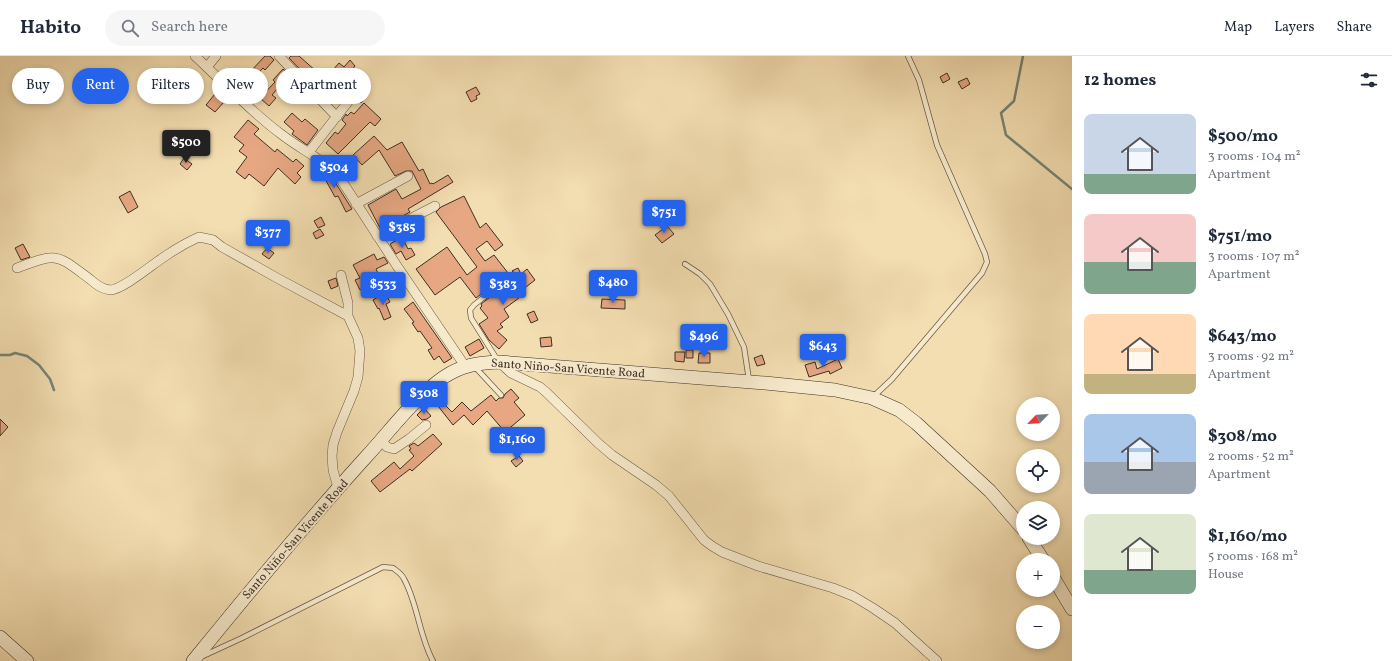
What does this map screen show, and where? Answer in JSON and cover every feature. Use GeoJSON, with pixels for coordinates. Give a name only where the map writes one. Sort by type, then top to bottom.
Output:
{"type":"FeatureCollection","features":[{"type":"Feature","properties":{"kind":"main road","name":"Santo Niño-San Vicente Road"},"geometry":{"type":"LineString","coordinates":[[194,660],[321,505],[381,440],[429,390],[444,377],[468,365],[499,362],[749,382],[835,390],[872,398],[899,410],[916,423],[990,491],[1016,521]]}},
{"type":"Feature","properties":{"kind":"main road"},"geometry":{"type":"LineString","coordinates":[[1060,589],[1072,609]]}},
{"type":"Feature","properties":{"kind":"main road"},"geometry":{"type":"LineString","coordinates":[[0,637],[27,661]]}},
{"type":"Feature","properties":{"kind":"street"},"geometry":{"type":"LineString","coordinates":[[195,56],[240,99],[280,134],[309,152],[338,175],[377,236],[468,365]]}},
{"type":"Feature","properties":{"kind":"street"},"geometry":{"type":"LineString","coordinates":[[207,67],[216,56]]}},
{"type":"Feature","properties":{"kind":"street"},"geometry":{"type":"LineString","coordinates":[[279,56],[337,117]]}},
{"type":"Feature","properties":{"kind":"street"},"geometry":{"type":"LineString","coordinates":[[309,152],[347,104]]}},
{"type":"Feature","properties":{"kind":"street"},"geometry":{"type":"LineString","coordinates":[[356,204],[408,176]]}},
{"type":"Feature","properties":{"kind":"street"},"geometry":{"type":"LineString","coordinates":[[377,236],[435,206]]}},
{"type":"Feature","properties":{"kind":"street"},"geometry":{"type":"LineString","coordinates":[[17,268],[42,258],[58,258],[66,261],[101,288],[111,290],[121,287],[167,254],[199,237],[213,240],[222,247],[259,268],[348,316]]}},
{"type":"Feature","properties":{"kind":"street"},"geometry":{"type":"LineString","coordinates":[[338,488],[333,470],[333,445],[354,391],[360,364],[358,338],[348,316],[348,303],[341,275]]}},
{"type":"Feature","properties":{"kind":"street"},"geometry":{"type":"LineString","coordinates":[[499,362],[511,373],[540,387],[612,455],[656,484],[669,496],[704,540],[712,546],[722,552],[758,566],[833,588],[853,596],[895,623],[937,661]]}},
{"type":"Feature","properties":{"kind":"street"},"geometry":{"type":"LineString","coordinates":[[381,440],[387,447],[394,449],[426,425]]}},
{"type":"Feature","properties":{"kind":"lane"},"geometry":{"type":"LineString","coordinates":[[872,398],[892,379],[982,273],[987,262],[985,254],[937,145],[919,80],[908,56]]}},
{"type":"Feature","properties":{"kind":"lane"},"geometry":{"type":"LineString","coordinates":[[685,264],[700,274],[710,284],[728,314],[744,346],[749,382]]}},
{"type":"Feature","properties":{"kind":"lane"},"geometry":{"type":"LineString","coordinates":[[499,362],[471,318],[470,310],[474,305],[512,275]]}},
{"type":"Feature","properties":{"kind":"lane"},"geometry":{"type":"LineString","coordinates":[[468,365],[501,395]]}},
{"type":"Feature","properties":{"kind":"lane"},"geometry":{"type":"LineString","coordinates":[[194,660],[242,638],[383,567],[393,568],[404,577],[428,652],[434,661]]}},
{"type":"Feature","properties":{"kind":"building"},"geometry":{"type":"Polygon","coordinates":[[[265,56],[270,56],[274,60],[267,68],[254,68],[265,56]]]}},
{"type":"Feature","properties":{"kind":"building"},"geometry":{"type":"Polygon","coordinates":[[[291,56],[299,56],[313,68],[299,68],[289,58],[291,56]]]}},
{"type":"Feature","properties":{"kind":"building"},"geometry":{"type":"Polygon","coordinates":[[[350,60],[355,66],[353,68],[335,68],[339,63],[344,67],[350,60]]]}},
{"type":"Feature","properties":{"kind":"building"},"geometry":{"type":"Polygon","coordinates":[[[947,73],[950,79],[943,83],[940,77],[947,73]]]}},
{"type":"Feature","properties":{"kind":"building"},"geometry":{"type":"Polygon","coordinates":[[[276,77],[276,90],[272,95],[276,98],[269,106],[267,104],[268,104],[268,89],[275,82],[273,80],[276,77]]]}},
{"type":"Feature","properties":{"kind":"building"},"geometry":{"type":"Polygon","coordinates":[[[967,78],[970,84],[962,89],[958,82],[967,78]]]}},
{"type":"Feature","properties":{"kind":"building"},"geometry":{"type":"Polygon","coordinates":[[[476,87],[480,94],[476,96],[477,99],[471,102],[466,92],[476,87]]]}},
{"type":"Feature","properties":{"kind":"building"},"geometry":{"type":"Polygon","coordinates":[[[212,98],[212,104],[222,104],[215,112],[206,105],[212,98]]]}},
{"type":"Feature","properties":{"kind":"building"},"geometry":{"type":"Polygon","coordinates":[[[363,104],[365,104],[381,119],[375,126],[370,122],[338,154],[326,143],[335,132],[338,134],[346,124],[342,120],[346,114],[347,116],[351,112],[354,114],[363,104]]]}},
{"type":"Feature","properties":{"kind":"building"},"geometry":{"type":"Polygon","coordinates":[[[292,113],[302,122],[305,119],[318,130],[307,145],[292,134],[294,131],[284,122],[292,113]]]}},
{"type":"Feature","properties":{"kind":"building"},"geometry":{"type":"Polygon","coordinates":[[[248,120],[259,129],[254,134],[275,152],[277,149],[293,162],[296,159],[304,166],[297,173],[301,177],[295,184],[278,168],[264,186],[249,174],[245,179],[236,172],[247,157],[239,151],[244,145],[234,137],[248,120]]]}},
{"type":"Feature","properties":{"kind":"building"},"geometry":{"type":"Polygon","coordinates":[[[374,136],[387,150],[402,142],[419,171],[423,169],[430,184],[433,184],[448,175],[453,182],[408,209],[410,212],[380,228],[368,205],[396,189],[402,199],[421,189],[412,171],[406,171],[395,176],[379,150],[362,165],[353,155],[374,136]]]}},
{"type":"Feature","properties":{"kind":"building"},"geometry":{"type":"Polygon","coordinates":[[[184,158],[192,164],[187,170],[180,164],[184,158]]]}},
{"type":"Feature","properties":{"kind":"building"},"geometry":{"type":"Polygon","coordinates":[[[316,165],[333,179],[352,209],[346,212],[338,196],[335,197],[324,177],[313,168],[316,165]]]}},
{"type":"Feature","properties":{"kind":"building"},"geometry":{"type":"Polygon","coordinates":[[[130,191],[138,207],[128,213],[119,197],[130,191]]]}},
{"type":"Feature","properties":{"kind":"building"},"geometry":{"type":"Polygon","coordinates":[[[464,196],[480,228],[486,223],[503,245],[495,251],[487,241],[476,249],[485,261],[494,255],[508,273],[476,298],[460,277],[435,295],[416,269],[447,247],[467,275],[477,267],[436,212],[441,207],[464,196]]]}},
{"type":"Feature","properties":{"kind":"building"},"geometry":{"type":"Polygon","coordinates":[[[321,217],[325,225],[318,228],[314,221],[321,217]]]}},
{"type":"Feature","properties":{"kind":"building"},"geometry":{"type":"Polygon","coordinates":[[[667,226],[674,234],[662,243],[655,235],[667,226]]]}},
{"type":"Feature","properties":{"kind":"building"},"geometry":{"type":"Polygon","coordinates":[[[320,229],[324,235],[316,239],[313,233],[320,229]]]}},
{"type":"Feature","properties":{"kind":"building"},"geometry":{"type":"Polygon","coordinates":[[[402,237],[408,249],[411,248],[415,255],[406,260],[401,251],[396,254],[390,244],[402,237]]]}},
{"type":"Feature","properties":{"kind":"building"},"geometry":{"type":"Polygon","coordinates":[[[23,244],[30,257],[21,260],[15,248],[23,244]]]}},
{"type":"Feature","properties":{"kind":"building"},"geometry":{"type":"Polygon","coordinates":[[[267,248],[274,253],[269,259],[262,254],[267,248]]]}},
{"type":"Feature","properties":{"kind":"building"},"geometry":{"type":"Polygon","coordinates":[[[374,254],[377,260],[384,257],[388,263],[376,269],[381,280],[360,290],[355,280],[360,278],[353,265],[374,254]]]}},
{"type":"Feature","properties":{"kind":"building"},"geometry":{"type":"Polygon","coordinates":[[[518,268],[521,274],[527,269],[535,280],[517,294],[519,298],[504,309],[509,317],[500,324],[503,327],[497,331],[507,340],[499,349],[489,340],[479,324],[488,318],[480,308],[482,306],[481,304],[515,278],[516,274],[512,271],[518,268]]]}},
{"type":"Feature","properties":{"kind":"building"},"geometry":{"type":"Polygon","coordinates":[[[336,278],[338,286],[331,289],[328,281],[336,278]]]}},
{"type":"Feature","properties":{"kind":"building"},"geometry":{"type":"Polygon","coordinates":[[[385,293],[390,302],[386,304],[391,317],[384,320],[379,308],[378,309],[373,300],[385,293]]]}},
{"type":"Feature","properties":{"kind":"building"},"geometry":{"type":"Polygon","coordinates":[[[602,299],[625,300],[625,309],[601,308],[602,299]]]}},
{"type":"Feature","properties":{"kind":"building"},"geometry":{"type":"Polygon","coordinates":[[[413,302],[452,358],[444,363],[439,356],[434,360],[428,350],[432,348],[420,331],[418,332],[412,323],[414,322],[404,309],[413,302]]]}},
{"type":"Feature","properties":{"kind":"building"},"geometry":{"type":"Polygon","coordinates":[[[534,311],[538,320],[531,323],[527,314],[534,311]]]}},
{"type":"Feature","properties":{"kind":"building"},"geometry":{"type":"Polygon","coordinates":[[[551,337],[552,346],[541,347],[540,338],[551,337]]]}},
{"type":"Feature","properties":{"kind":"building"},"geometry":{"type":"Polygon","coordinates":[[[479,339],[484,348],[470,356],[465,347],[479,339]]]}},
{"type":"Feature","properties":{"kind":"building"},"geometry":{"type":"Polygon","coordinates":[[[686,350],[693,350],[693,358],[686,358],[686,350]]]}},
{"type":"Feature","properties":{"kind":"building"},"geometry":{"type":"Polygon","coordinates":[[[675,352],[685,352],[684,362],[675,361],[675,352]]]}},
{"type":"Feature","properties":{"kind":"building"},"geometry":{"type":"Polygon","coordinates":[[[699,353],[710,353],[710,363],[698,363],[699,353]]]}},
{"type":"Feature","properties":{"kind":"building"},"geometry":{"type":"Polygon","coordinates":[[[762,355],[765,364],[757,366],[754,358],[762,355]]]}},
{"type":"Feature","properties":{"kind":"building"},"geometry":{"type":"Polygon","coordinates":[[[838,359],[842,368],[830,374],[829,371],[809,377],[805,365],[815,362],[817,369],[838,359]]]}},
{"type":"Feature","properties":{"kind":"building"},"geometry":{"type":"Polygon","coordinates":[[[511,389],[519,398],[514,402],[525,415],[505,432],[487,411],[473,425],[464,415],[453,425],[438,406],[442,402],[452,412],[462,402],[471,411],[491,395],[496,401],[499,398],[503,398],[511,389]]]}},
{"type":"Feature","properties":{"kind":"building"},"geometry":{"type":"Polygon","coordinates":[[[424,408],[431,416],[422,420],[417,415],[424,408]]]}},
{"type":"Feature","properties":{"kind":"building"},"geometry":{"type":"Polygon","coordinates":[[[0,419],[8,427],[0,436],[0,419]]]}},
{"type":"Feature","properties":{"kind":"building"},"geometry":{"type":"Polygon","coordinates":[[[433,434],[442,444],[412,471],[410,469],[380,492],[371,481],[394,462],[400,469],[414,456],[409,450],[411,449],[409,446],[414,443],[418,446],[433,434]]]}},
{"type":"Feature","properties":{"kind":"building"},"geometry":{"type":"Polygon","coordinates":[[[519,456],[523,461],[516,467],[511,461],[519,456]]]}},
{"type":"Feature","properties":{"kind":"waterway"},"geometry":{"type":"LineString","coordinates":[[1023,56],[1014,101],[1001,113],[1006,135],[1072,189]]}},
{"type":"Feature","properties":{"kind":"waterway"},"geometry":{"type":"LineString","coordinates":[[0,355],[10,355],[15,353],[27,356],[39,365],[50,379],[54,390]]}}]}
